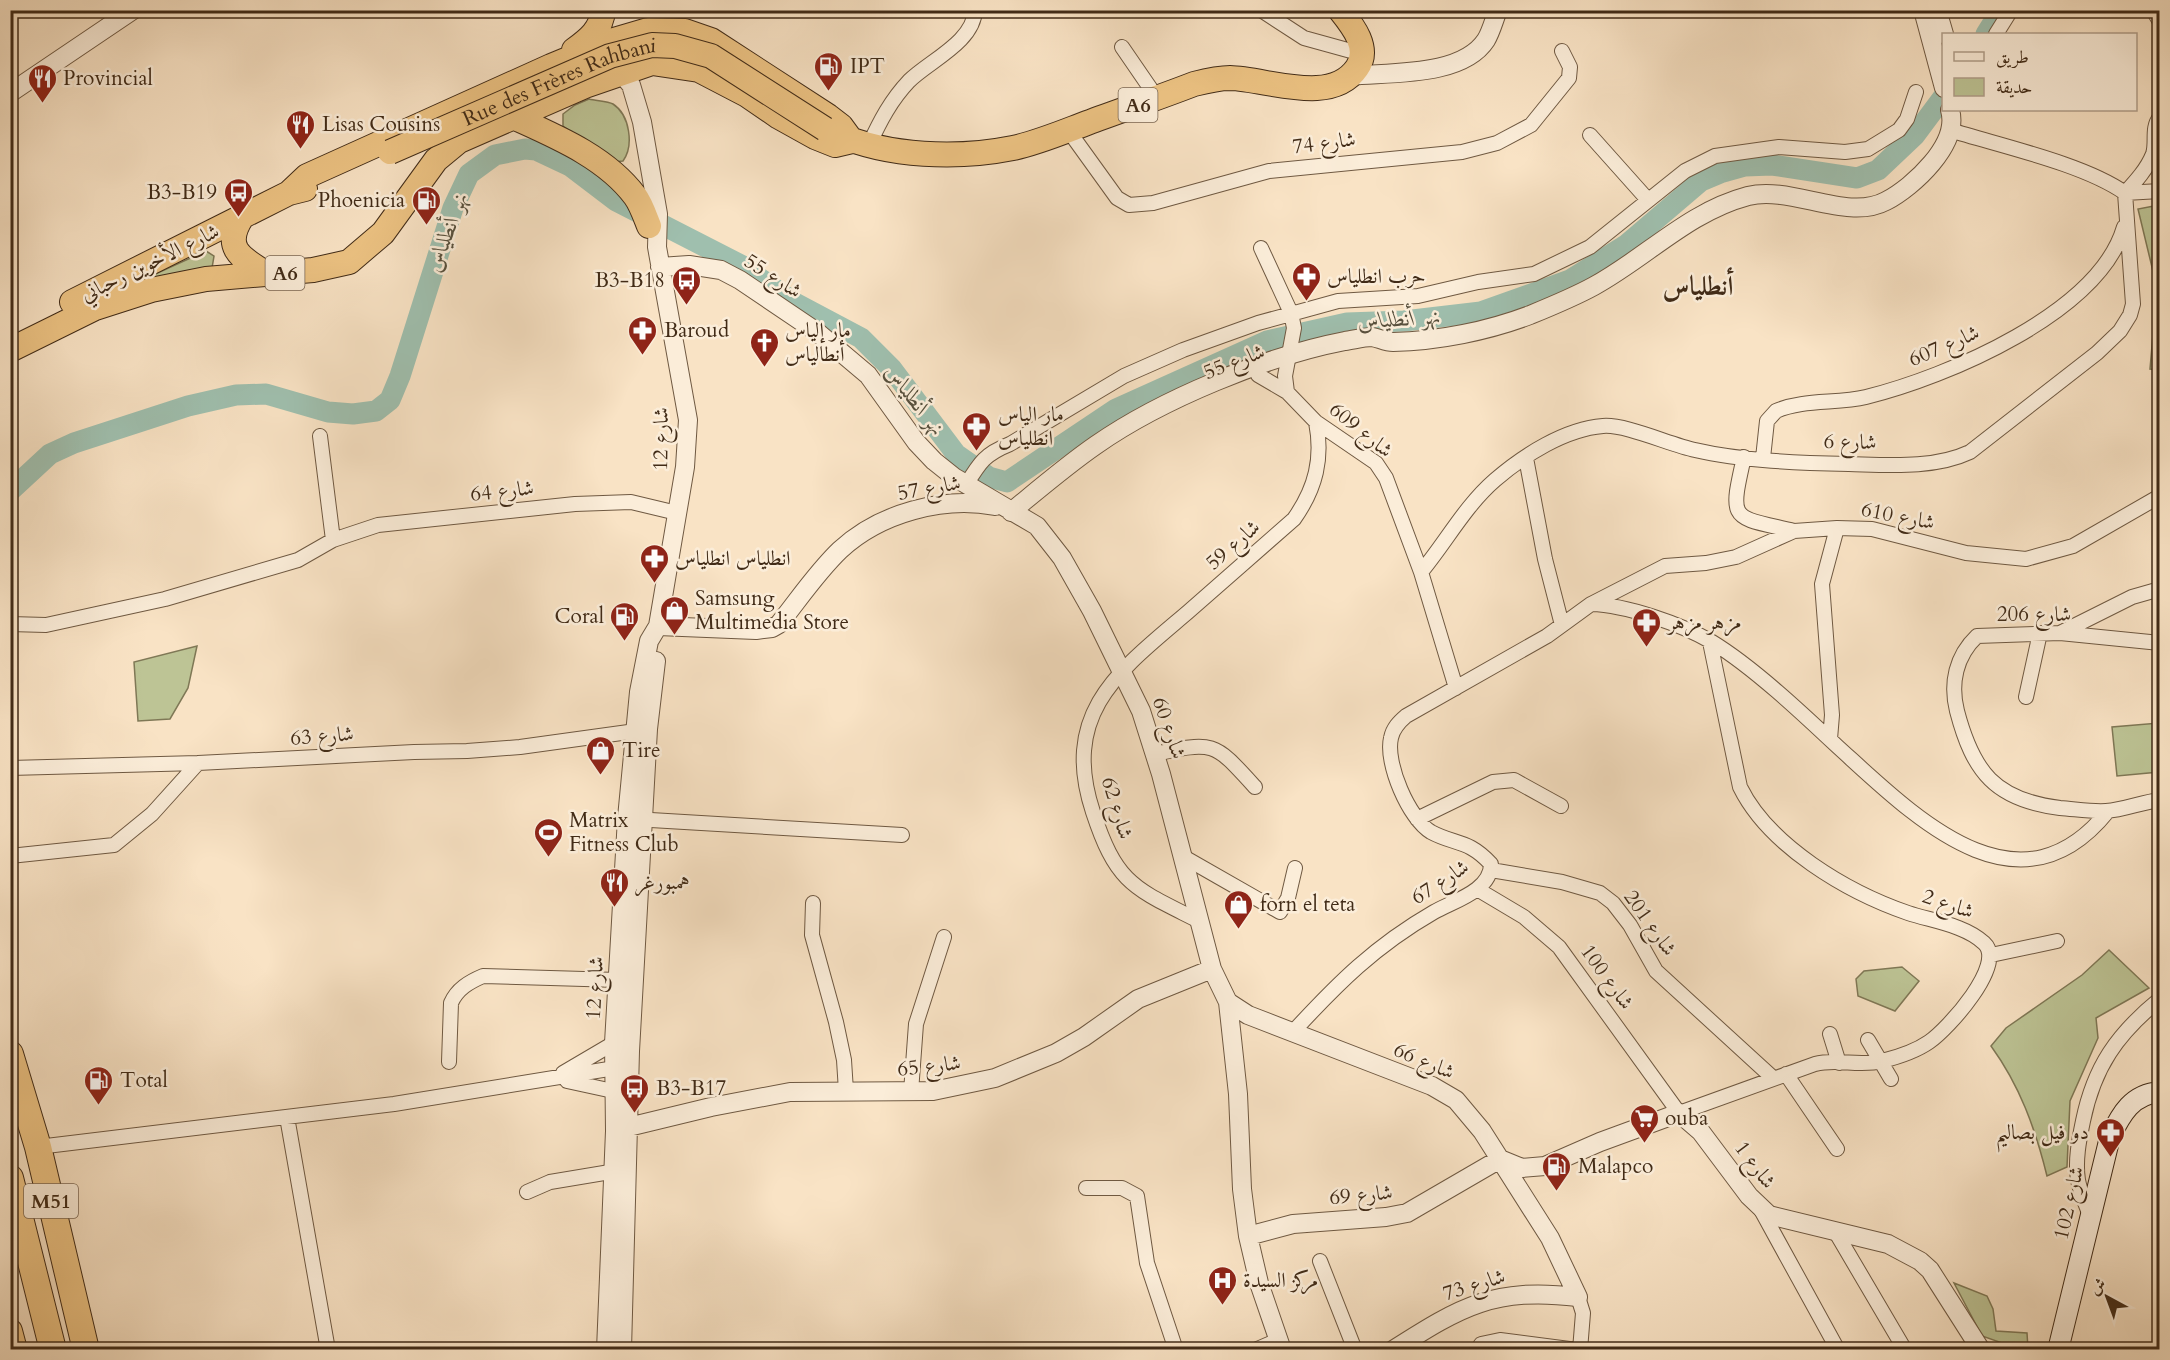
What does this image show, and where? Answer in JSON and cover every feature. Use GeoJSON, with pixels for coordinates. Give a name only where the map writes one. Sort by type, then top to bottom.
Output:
{"type":"FeatureCollection","features":[{"type":"Feature","properties":{"kind":"highway"},"geometry":{"type":"LineString","coordinates":[[551,66],[593,34],[601,23],[604,10]]}},
{"type":"Feature","properties":{"kind":"highway"},"geometry":{"type":"LineString","coordinates":[[1340,10],[1357,32],[1362,54],[1359,66],[1351,76]]}},
{"type":"Feature","properties":{"kind":"highway"},"geometry":{"type":"LineString","coordinates":[[289,193],[307,177],[551,66],[614,39],[648,30],[685,31],[711,40],[828,116],[860,143]]}},
{"type":"Feature","properties":{"kind":"highway","name":"Rue des Frères Rahbani"},"geometry":{"type":"LineString","coordinates":[[289,193],[311,187],[610,57],[652,45],[675,46],[711,56],[825,129],[860,143]]}},
{"type":"Feature","properties":{"kind":"highway","name":"Rue des Frères Rahbani"},"geometry":{"type":"LineString","coordinates":[[513,117],[621,73],[652,63],[670,63],[699,70],[747,95],[814,137],[835,145],[860,143]]}},
{"type":"Feature","properties":{"kind":"highway","name":"A6"},"geometry":{"type":"LineString","coordinates":[[860,143],[920,152],[981,152],[1014,148],[1215,79],[1231,78],[1321,88],[1338,84],[1351,76]]}},
{"type":"Feature","properties":{"kind":"highway"},"geometry":{"type":"LineString","coordinates":[[513,117],[563,140],[618,178],[651,223]]}},
{"type":"Feature","properties":{"kind":"highway","name":"شارع الأخوين رحباني"},"geometry":{"type":"LineString","coordinates":[[10,350],[112,301],[173,285],[206,279],[313,270],[349,262],[383,233],[443,154],[469,135],[513,117]]}},
{"type":"Feature","properties":{"kind":"highway","name":"شارع الأخوين رحباني"},"geometry":{"type":"LineString","coordinates":[[10,333],[289,193]]}},
{"type":"Feature","properties":{"kind":"highway"},"geometry":{"type":"LineString","coordinates":[[242,217],[233,235],[234,246],[242,258],[267,274]]}},
{"type":"Feature","properties":{"kind":"highway"},"geometry":{"type":"LineString","coordinates":[[188,244],[211,245],[220,251],[222,267],[216,274],[206,279]]}},
{"type":"Feature","properties":{"kind":"highway","name":"M51"},"geometry":{"type":"LineString","coordinates":[[10,1054],[38,1147],[86,1350]]}},
{"type":"Feature","properties":{"kind":"highway","name":"M51"},"geometry":{"type":"LineString","coordinates":[[10,1178],[53,1350]]}},
{"type":"Feature","properties":{"kind":"highway"},"geometry":{"type":"LineString","coordinates":[[42,1350],[46,1320]]}},
{"type":"Feature","properties":{"kind":"highway"},"geometry":{"type":"LineString","coordinates":[[10,1331],[15,1350]]}},
{"type":"Feature","properties":{"kind":"main road","name":"شارع 102"},"geometry":{"type":"LineString","coordinates":[[2058,1350],[2110,1137],[2119,1118],[2138,1098],[2160,1092]]}},
{"type":"Feature","properties":{"kind":"street"},"geometry":{"type":"LineString","coordinates":[[10,93],[133,10]]}},
{"type":"Feature","properties":{"kind":"street","name":"شارع 12"},"geometry":{"type":"LineString","coordinates":[[604,10],[614,39],[621,73],[620,82],[635,134],[688,420],[685,467],[657,629],[646,651],[622,1067],[620,1170],[622,1350]]}},
{"type":"Feature","properties":{"kind":"street"},"geometry":{"type":"LineString","coordinates":[[860,143],[910,80],[971,28],[975,10]]}},
{"type":"Feature","properties":{"kind":"street"},"geometry":{"type":"LineString","coordinates":[[1261,10],[1304,38],[1362,54]]}},
{"type":"Feature","properties":{"kind":"street"},"geometry":{"type":"LineString","coordinates":[[1351,76],[1441,67],[1462,62],[1485,41],[1498,10]]}},
{"type":"Feature","properties":{"kind":"street"},"geometry":{"type":"LineString","coordinates":[[1923,10],[1942,80]]}},
{"type":"Feature","properties":{"kind":"street"},"geometry":{"type":"LineString","coordinates":[[1937,10],[1944,33]]}},
{"type":"Feature","properties":{"kind":"street"},"geometry":{"type":"LineString","coordinates":[[1997,33],[2011,10]]}},
{"type":"Feature","properties":{"kind":"street"},"geometry":{"type":"LineString","coordinates":[[2153,10],[2160,22]]}},
{"type":"Feature","properties":{"kind":"street"},"geometry":{"type":"LineString","coordinates":[[1122,47],[1158,98]]}},
{"type":"Feature","properties":{"kind":"street","name":"شارع 74"},"geometry":{"type":"LineString","coordinates":[[1068,130],[1117,198],[1129,205],[1153,203],[1269,171],[1462,152],[1497,143],[1531,124],[1569,78],[1570,67],[1562,51]]}},
{"type":"Feature","properties":{"kind":"street"},"geometry":{"type":"LineString","coordinates":[[945,505],[964,479],[991,452],[1010,444],[1124,376],[1182,350],[1291,313],[1338,301],[1418,296],[1478,282],[1534,274],[1590,247],[1685,171],[1715,156],[1778,152],[1845,152],[1868,149],[1899,130],[1907,119],[1916,92]]}},
{"type":"Feature","properties":{"kind":"street"},"geometry":{"type":"LineString","coordinates":[[1952,116],[2112,184],[2126,193],[2160,191]]}},
{"type":"Feature","properties":{"kind":"street","name":"شارع 55"},"geometry":{"type":"LineString","coordinates":[[660,267],[689,265],[721,270],[748,285],[817,332],[868,375],[916,442],[1011,512],[1127,435],[1258,375],[1290,355],[1389,342],[1445,338],[1527,316],[1595,285],[1688,222],[1712,209],[1750,196],[1775,194],[1860,208],[1884,202],[1922,175],[1936,158],[1952,116]]}},
{"type":"Feature","properties":{"kind":"street"},"geometry":{"type":"LineString","coordinates":[[2126,193],[2144,171],[2154,152],[2154,130],[2160,117]]}},
{"type":"Feature","properties":{"kind":"street"},"geometry":{"type":"LineString","coordinates":[[1590,135],[1648,200]]}},
{"type":"Feature","properties":{"kind":"street","name":"شارع 6"},"geometry":{"type":"LineString","coordinates":[[1420,572],[1481,493],[1526,458],[1565,436],[1605,425],[1698,451],[1744,457],[1841,464],[1902,464],[1951,461],[1970,452],[2097,353],[2121,331],[2133,304],[2126,222],[2128,208],[2126,193]]}},
{"type":"Feature","properties":{"kind":"street","name":"شارع 607"},"geometry":{"type":"LineString","coordinates":[[1763,458],[1767,421],[1776,411],[1864,397],[1914,382],[2002,344],[2064,306],[2076,297],[2109,261],[2126,222]]}},
{"type":"Feature","properties":{"kind":"street"},"geometry":{"type":"LineString","coordinates":[[1261,248],[1291,313],[1294,328],[1284,384],[1287,392]]}},
{"type":"Feature","properties":{"kind":"street"},"geometry":{"type":"LineString","coordinates":[[1011,512],[1082,455],[1131,424],[1203,388],[1290,355]]}},
{"type":"Feature","properties":{"kind":"street","name":"شارع 609"},"geometry":{"type":"LineString","coordinates":[[1258,375],[1287,392],[1316,422],[1376,463],[1386,478],[1420,572],[1456,688]]}},
{"type":"Feature","properties":{"kind":"street","name":"شارع 59"},"geometry":{"type":"LineString","coordinates":[[1121,670],[1294,519],[1312,489],[1317,472],[1319,447],[1316,422]]}},
{"type":"Feature","properties":{"kind":"street"},"geometry":{"type":"LineString","coordinates":[[320,436],[333,540]]}},
{"type":"Feature","properties":{"kind":"street"},"geometry":{"type":"LineString","coordinates":[[1744,457],[1734,499],[1736,509],[1746,520],[1794,531]]}},
{"type":"Feature","properties":{"kind":"street"},"geometry":{"type":"LineString","coordinates":[[1526,458],[1545,560],[1563,625]]}},
{"type":"Feature","properties":{"kind":"street","name":"شارع 610"},"geometry":{"type":"LineString","coordinates":[[1591,604],[1665,566],[1707,563],[1736,557],[1794,531],[1837,528],[1872,529],[1966,553],[2026,560],[2073,546],[2160,496]]}},
{"type":"Feature","properties":{"kind":"street","name":"شارع 64"},"geometry":{"type":"LineString","coordinates":[[10,624],[46,625],[165,599],[298,560],[333,540],[378,525],[575,504],[631,502],[677,513]]}},
{"type":"Feature","properties":{"kind":"street","name":"شارع 57"},"geometry":{"type":"LineString","coordinates":[[657,629],[756,630],[772,628],[778,624],[835,555],[854,539],[897,516],[945,505],[983,504],[1011,512]]}},
{"type":"Feature","properties":{"kind":"street","name":"شارع 60"},"geometry":{"type":"LineString","coordinates":[[1011,512],[1036,526],[1062,558],[1141,711],[1155,754],[1212,969],[1227,1002],[1238,1094],[1242,1189],[1248,1236],[1253,1263],[1280,1345]]}},
{"type":"Feature","properties":{"kind":"street"},"geometry":{"type":"LineString","coordinates":[[1830,739],[1832,715],[1822,584],[1837,528]]}},
{"type":"Feature","properties":{"kind":"street"},"geometry":{"type":"LineString","coordinates":[[2060,633],[2132,597],[2160,589]]}},
{"type":"Feature","properties":{"kind":"street"},"geometry":{"type":"LineString","coordinates":[[1561,806],[1514,780],[1493,782],[1417,819],[1391,763],[1391,736],[1396,725],[1406,716],[1563,625],[1591,604],[1606,605],[1667,622],[1710,642],[1733,657],[1830,739],[1912,813],[1948,837],[1988,856],[2008,860],[2032,859],[2061,853],[2078,843],[2108,811],[2160,800]]}},
{"type":"Feature","properties":{"kind":"street"},"geometry":{"type":"LineString","coordinates":[[2026,698],[2040,633]]}},
{"type":"Feature","properties":{"kind":"street","name":"شارع 206"},"geometry":{"type":"LineString","coordinates":[[2108,811],[2029,803],[2002,791],[1978,768],[1965,744],[1954,697],[1958,662],[1966,646],[1977,636],[2060,633],[2160,643]]}},
{"type":"Feature","properties":{"kind":"street","name":"شارع 2"},"geometry":{"type":"LineString","coordinates":[[1710,642],[1740,787],[1750,807],[1775,836],[1810,862],[1876,901],[1960,928],[1979,938],[1989,947],[1991,955]]}},
{"type":"Feature","properties":{"kind":"street","name":"شارع 62"},"geometry":{"type":"LineString","coordinates":[[1121,670],[1098,702],[1091,720],[1084,759],[1088,798],[1106,848],[1116,867],[1131,884],[1199,921]]}},
{"type":"Feature","properties":{"kind":"street","name":"شارع 63"},"geometry":{"type":"LineString","coordinates":[[10,768],[198,763],[467,751],[550,743],[642,730]]}},
{"type":"Feature","properties":{"kind":"street"},"geometry":{"type":"LineString","coordinates":[[1155,754],[1202,745],[1224,753],[1255,787]]}},
{"type":"Feature","properties":{"kind":"street"},"geometry":{"type":"LineString","coordinates":[[10,856],[114,844],[152,814],[198,763]]}},
{"type":"Feature","properties":{"kind":"street"},"geometry":{"type":"LineString","coordinates":[[635,819],[902,835]]}},
{"type":"Feature","properties":{"kind":"street","name":"شارع 12"},"geometry":{"type":"LineString","coordinates":[[621,1130],[614,1091],[622,1067],[614,1043],[618,980],[635,819]]}},
{"type":"Feature","properties":{"kind":"street","name":"شارع 67"},"geometry":{"type":"LineString","coordinates":[[1292,1033],[1344,976],[1384,943],[1477,889],[1491,870],[1491,864],[1482,855],[1463,842],[1432,832],[1417,819]]}},
{"type":"Feature","properties":{"kind":"street"},"geometry":{"type":"LineString","coordinates":[[1182,856],[1280,912],[1288,898],[1295,868]]}},
{"type":"Feature","properties":{"kind":"street","name":"شارع 201"},"geometry":{"type":"LineString","coordinates":[[1491,870],[1562,882],[1600,893],[1613,903],[1630,925],[1656,971],[1780,1076],[1837,1149]]}},
{"type":"Feature","properties":{"kind":"street","name":"شارع 100"},"geometry":{"type":"LineString","coordinates":[[1477,889],[1524,917],[1559,947],[1679,1113]]}},
{"type":"Feature","properties":{"kind":"street"},"geometry":{"type":"LineString","coordinates":[[813,903],[812,935],[836,1022],[844,1060],[846,1091]]}},
{"type":"Feature","properties":{"kind":"street"},"geometry":{"type":"LineString","coordinates":[[910,1092],[916,1024],[944,937]]}},
{"type":"Feature","properties":{"kind":"street"},"geometry":{"type":"LineString","coordinates":[[1500,1159],[1522,1168],[1545,1166],[1600,1142],[1824,1061],[1854,1065],[1881,1062],[1928,1042],[1944,1029],[1978,987],[1991,955],[2057,941]]}},
{"type":"Feature","properties":{"kind":"street","name":"شارع 65"},"geometry":{"type":"LineString","coordinates":[[621,1130],[758,1097],[790,1092],[910,1092],[959,1087],[1038,1062],[1084,1037],[1138,999],[1212,969]]}},
{"type":"Feature","properties":{"kind":"street"},"geometry":{"type":"LineString","coordinates":[[449,1062],[451,1003],[455,994],[483,976],[618,980]]}},
{"type":"Feature","properties":{"kind":"street"},"geometry":{"type":"LineString","coordinates":[[2091,1217],[2081,1192],[2078,1171],[2079,1140],[2090,1089],[2101,1063],[2122,1035],[2160,999]]}},
{"type":"Feature","properties":{"kind":"street","name":"شارع 66"},"geometry":{"type":"LineString","coordinates":[[1227,1002],[1248,1015],[1450,1095],[1472,1117],[1500,1159],[1550,1238],[1578,1297]]}},
{"type":"Feature","properties":{"kind":"street"},"geometry":{"type":"LineString","coordinates":[[1830,1034],[1839,1063]]}},
{"type":"Feature","properties":{"kind":"street"},"geometry":{"type":"LineString","coordinates":[[1868,1040],[1891,1079]]}},
{"type":"Feature","properties":{"kind":"street"},"geometry":{"type":"LineString","coordinates":[[554,1078],[614,1043]]}},
{"type":"Feature","properties":{"kind":"street"},"geometry":{"type":"LineString","coordinates":[[38,1147],[394,1104],[622,1067]]}},
{"type":"Feature","properties":{"kind":"street"},"geometry":{"type":"LineString","coordinates":[[554,1078],[614,1091]]}},
{"type":"Feature","properties":{"kind":"street","name":"شارع 1"},"geometry":{"type":"LineString","coordinates":[[1679,1113],[1711,1143],[1734,1178],[1761,1210],[1788,1222],[1888,1244],[1920,1261],[1930,1270],[1981,1350]]}},
{"type":"Feature","properties":{"kind":"street"},"geometry":{"type":"LineString","coordinates":[[287,1117],[328,1350]]}},
{"type":"Feature","properties":{"kind":"street","name":"شارع 69"},"geometry":{"type":"LineString","coordinates":[[1248,1236],[1293,1224],[1386,1217],[1407,1213],[1500,1159]]}},
{"type":"Feature","properties":{"kind":"street"},"geometry":{"type":"LineString","coordinates":[[527,1192],[550,1182],[620,1170]]}},
{"type":"Feature","properties":{"kind":"street","name":"شارع 12"},"geometry":{"type":"LineString","coordinates":[[606,1350],[620,1170]]}},
{"type":"Feature","properties":{"kind":"street"},"geometry":{"type":"LineString","coordinates":[[1086,1188],[1122,1188],[1137,1196],[1151,1278],[1176,1350]]}},
{"type":"Feature","properties":{"kind":"street"},"geometry":{"type":"LineString","coordinates":[[1761,1210],[1838,1350]]}},
{"type":"Feature","properties":{"kind":"street"},"geometry":{"type":"LineString","coordinates":[[1834,1231],[1905,1350]]}},
{"type":"Feature","properties":{"kind":"street"},"geometry":{"type":"LineString","coordinates":[[1320,1261],[1355,1350]]}},
{"type":"Feature","properties":{"kind":"street","name":"شارع 73"},"geometry":{"type":"LineString","coordinates":[[1393,1350],[1426,1327],[1461,1308],[1499,1296],[1539,1292],[1578,1297]]}},
{"type":"Feature","properties":{"kind":"street"},"geometry":{"type":"LineString","coordinates":[[1478,1350],[1481,1344],[1500,1340],[1578,1350],[1583,1313],[1578,1297]]}},
{"type":"Feature","properties":{"kind":"street"},"geometry":{"type":"LineString","coordinates":[[1255,1350],[1280,1345]]}},
{"type":"Feature","properties":{"kind":"green space"},"geometry":{"type":"Polygon","coordinates":[[[589,99],[613,104],[623,115],[629,131],[629,139],[623,161],[613,162],[563,126],[563,114],[589,99]]]}},
{"type":"Feature","properties":{"kind":"green space"},"geometry":{"type":"Polygon","coordinates":[[[2160,205],[2159,370],[2150,369],[2157,288],[2138,209],[2160,205]]]}},
{"type":"Feature","properties":{"kind":"green space"},"geometry":{"type":"Polygon","coordinates":[[[206,251],[214,256],[212,268],[131,285],[206,251]]]}},
{"type":"Feature","properties":{"kind":"green space"},"geometry":{"type":"Polygon","coordinates":[[[197,646],[188,688],[170,719],[138,721],[134,662],[197,646]]]}},
{"type":"Feature","properties":{"kind":"green space"},"geometry":{"type":"Polygon","coordinates":[[[2159,723],[2159,772],[2117,776],[2112,727],[2159,723]]]}},
{"type":"Feature","properties":{"kind":"green space"},"geometry":{"type":"Polygon","coordinates":[[[2109,950],[2149,988],[2096,1018],[2098,1038],[2070,1101],[2067,1167],[2047,1176],[2025,1108],[2010,1076],[1991,1046],[2006,1028],[2082,975],[2109,950]]]}},
{"type":"Feature","properties":{"kind":"green space"},"geometry":{"type":"Polygon","coordinates":[[[1902,967],[1919,981],[1895,1011],[1858,996],[1856,979],[1864,971],[1902,967]]]}},
{"type":"Feature","properties":{"kind":"green space"},"geometry":{"type":"Polygon","coordinates":[[[1954,1283],[1987,1296],[1993,1309],[1996,1331],[2027,1333],[2028,1349],[2019,1349],[1982,1336],[1954,1283]]]}},
{"type":"Feature","properties":{"kind":"waterway","name":"نهر أنطلياس"},"geometry":{"type":"LineString","coordinates":[[1987,33],[2001,10]]}},
{"type":"Feature","properties":{"kind":"waterway","name":"نهر أنطلياس"},"geometry":{"type":"LineString","coordinates":[[10,491],[50,454],[74,443],[188,406],[236,395],[266,394],[328,412],[353,414],[376,411],[390,400],[400,376],[453,208],[469,174],[495,155],[525,149],[536,150],[570,166],[616,201],[741,265],[795,303],[861,338],[892,369],[956,454],[989,477],[1007,482],[1116,409],[1267,341],[1347,323],[1404,321],[1481,312],[1570,280],[1626,245],[1701,181],[1720,173],[1745,166],[1772,165],[1857,178],[1878,170],[1915,135],[1942,99]]}},
{"type":"Feature","properties":{"kind":"place","name":"IPT"},"geometry":{"type":"Point","coordinates":[829,92]}},
{"type":"Feature","properties":{"kind":"place","name":"Provincial"},"geometry":{"type":"Point","coordinates":[42,104]}},
{"type":"Feature","properties":{"kind":"place","name":"Lisas Cousins"},"geometry":{"type":"Point","coordinates":[301,150]}},
{"type":"Feature","properties":{"kind":"place","name":"B3-B19"},"geometry":{"type":"Point","coordinates":[238,218]}},
{"type":"Feature","properties":{"kind":"place","name":"Phoenicia"},"geometry":{"type":"Point","coordinates":[426,226]}},
{"type":"Feature","properties":{"kind":"place","name":"حرب انطلياس"},"geometry":{"type":"Point","coordinates":[1306,302]}},
{"type":"Feature","properties":{"kind":"place","name":"B3-B18"},"geometry":{"type":"Point","coordinates":[686,306]}},
{"type":"Feature","properties":{"kind":"place","name":"Baroud"},"geometry":{"type":"Point","coordinates":[643,356]}},
{"type":"Feature","properties":{"kind":"place","name":"مار إلياس أنطالياس"},"geometry":{"type":"Point","coordinates":[764,368]}},
{"type":"Feature","properties":{"kind":"place","name":"مار الياس انطلياس"},"geometry":{"type":"Point","coordinates":[977,452]}},
{"type":"Feature","properties":{"kind":"place","name":"انطلياس انطلياس"},"geometry":{"type":"Point","coordinates":[654,584]}},
{"type":"Feature","properties":{"kind":"place","name":"Samsung Multimedia Store"},"geometry":{"type":"Point","coordinates":[674,636]}},
{"type":"Feature","properties":{"kind":"place","name":"Coral"},"geometry":{"type":"Point","coordinates":[625,642]}},
{"type":"Feature","properties":{"kind":"place","name":"مزهر مزهر"},"geometry":{"type":"Point","coordinates":[1647,648]}},
{"type":"Feature","properties":{"kind":"place","name":"Tire"},"geometry":{"type":"Point","coordinates":[601,776]}},
{"type":"Feature","properties":{"kind":"place","name":"Matrix Fitness Club"},"geometry":{"type":"Point","coordinates":[548,858]}},
{"type":"Feature","properties":{"kind":"place","name":"همبورغر"},"geometry":{"type":"Point","coordinates":[614,908]}},
{"type":"Feature","properties":{"kind":"place","name":"forn el teta"},"geometry":{"type":"Point","coordinates":[1239,930]}},
{"type":"Feature","properties":{"kind":"place","name":"Total"},"geometry":{"type":"Point","coordinates":[99,1106]}},
{"type":"Feature","properties":{"kind":"place","name":"B3-B17"},"geometry":{"type":"Point","coordinates":[635,1114]}},
{"type":"Feature","properties":{"kind":"place","name":"ouba"},"geometry":{"type":"Point","coordinates":[1644,1144]}},
{"type":"Feature","properties":{"kind":"place","name":"دو فيل بصاليم"},"geometry":{"type":"Point","coordinates":[2110,1158]}},
{"type":"Feature","properties":{"kind":"place","name":"Malapco"},"geometry":{"type":"Point","coordinates":[1557,1192]}},
{"type":"Feature","properties":{"kind":"place","name":"مركز السيدة"},"geometry":{"type":"Point","coordinates":[1222,1306]}},
{"type":"Feature","properties":{"kind":"district","name":"أنطلياس"},"geometry":{"type":"Point","coordinates":[1698,286]}}]}
